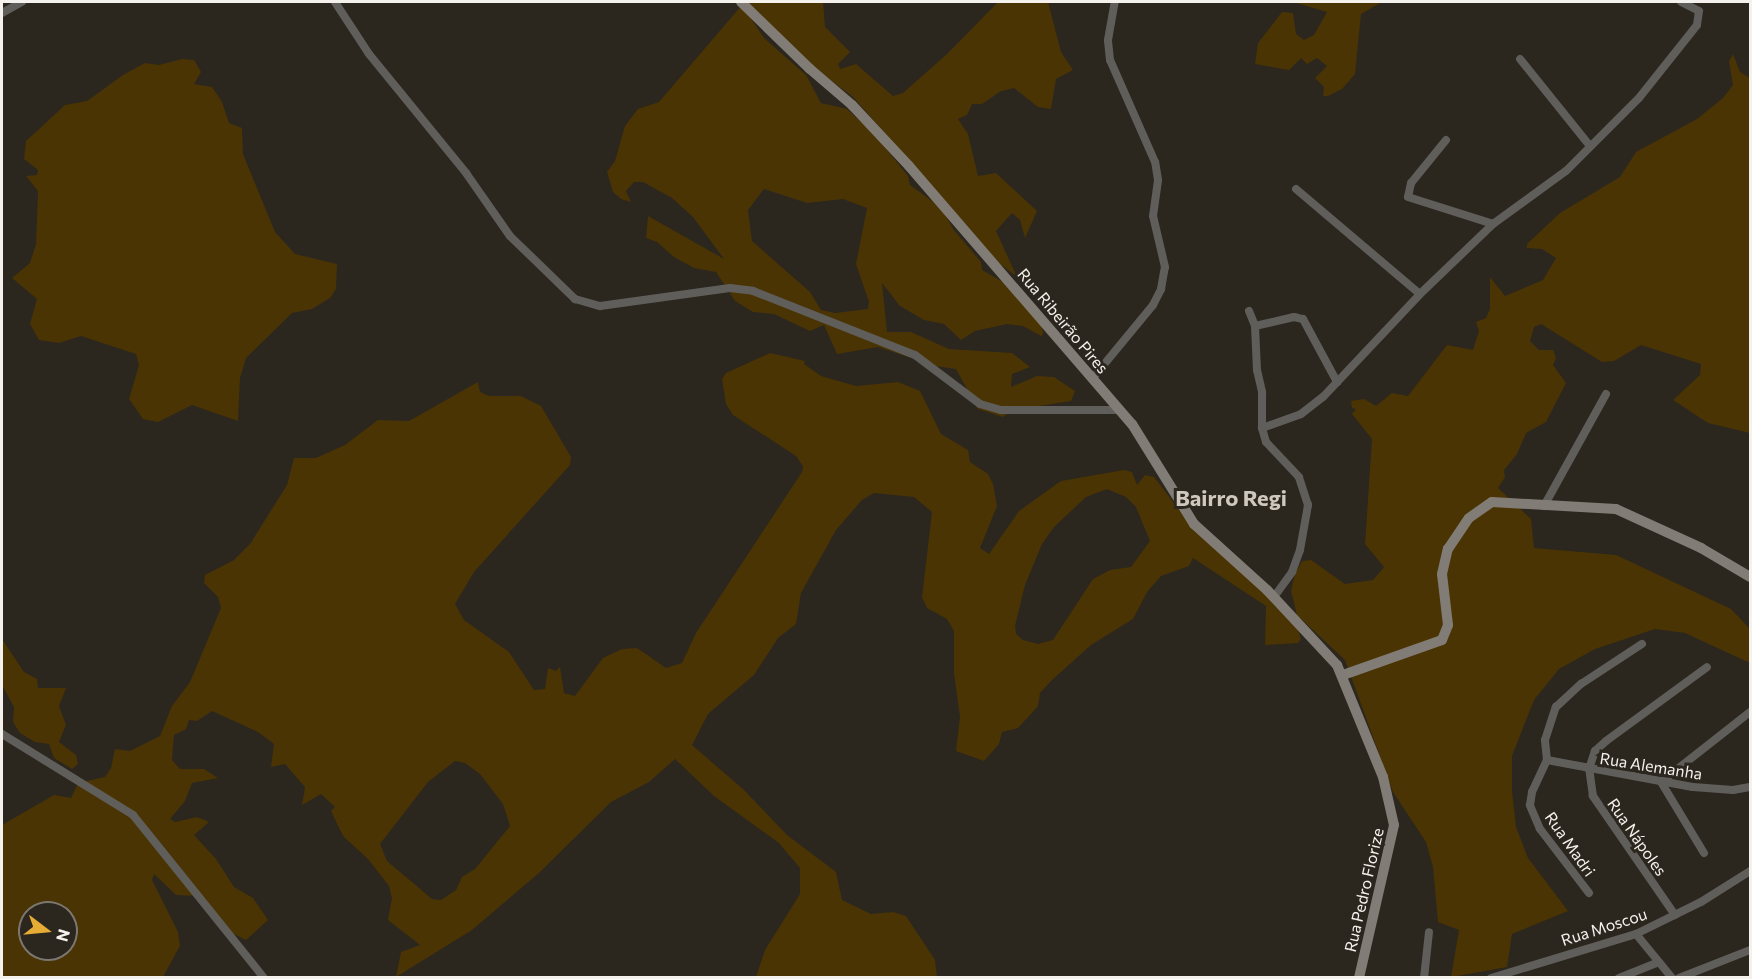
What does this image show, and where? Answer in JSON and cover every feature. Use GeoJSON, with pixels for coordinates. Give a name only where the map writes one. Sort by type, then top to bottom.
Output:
{"type":"FeatureCollection","features":[{"type":"Feature","properties":{"kind":"street"},"geometry":{"type":"LineString","coordinates":[[2,13],[22,2]]}},
{"type":"Feature","properties":{"kind":"street"},"geometry":{"type":"LineString","coordinates":[[335,2],[369,54],[466,173],[510,236],[575,299],[600,306],[730,288],[753,291],[915,355],[980,404],[1010,410],[1118,410]]}},
{"type":"Feature","properties":{"kind":"street","name":"Rua Ribeirão Pires"},"geometry":{"type":"LineString","coordinates":[[741,2],[810,69],[852,105],[1132,424],[1194,524],[1274,597],[1343,675]]}},
{"type":"Feature","properties":{"kind":"street"},"geometry":{"type":"LineString","coordinates":[[1092,380],[1153,305],[1161,290],[1165,267],[1153,216],[1158,180],[1155,162],[1110,60],[1108,40],[1115,2]]}},
{"type":"Feature","properties":{"kind":"street"},"geometry":{"type":"LineString","coordinates":[[1262,428],[1312,407],[1420,294],[1493,224],[1566,171],[1639,98],[1697,25],[1699,11],[1681,2]]}},
{"type":"Feature","properties":{"kind":"street"},"geometry":{"type":"LineString","coordinates":[[1520,59],[1590,146]]}},
{"type":"Feature","properties":{"kind":"street"},"geometry":{"type":"LineString","coordinates":[[1446,140],[1411,183],[1408,197],[1493,224]]}},
{"type":"Feature","properties":{"kind":"street"},"geometry":{"type":"LineString","coordinates":[[1296,189],[1420,294]]}},
{"type":"Feature","properties":{"kind":"street"},"geometry":{"type":"LineString","coordinates":[[1249,311],[1255,326],[1262,428],[1266,442],[1299,477],[1308,505],[1300,550],[1292,572],[1274,597]]}},
{"type":"Feature","properties":{"kind":"street"},"geometry":{"type":"LineString","coordinates":[[1255,326],[1294,317],[1303,319],[1337,382]]}},
{"type":"Feature","properties":{"kind":"street"},"geometry":{"type":"LineString","coordinates":[[1544,506],[1606,394]]}},
{"type":"Feature","properties":{"kind":"street"},"geometry":{"type":"LineString","coordinates":[[1343,675],[1442,640],[1448,625],[1442,584],[1444,561],[1456,535],[1482,507],[1505,501],[1544,506],[1596,505],[1616,509],[1701,548],[1750,577]]}},
{"type":"Feature","properties":{"kind":"street","name":"Rua Madri"},"geometry":{"type":"LineString","coordinates":[[1589,893],[1533,816],[1532,792],[1547,760],[1545,740],[1556,707],[1581,684],[1642,644]]}},
{"type":"Feature","properties":{"kind":"street"},"geometry":{"type":"LineString","coordinates":[[1589,769],[1595,751],[1606,741],[1707,667]]}},
{"type":"Feature","properties":{"kind":"street","name":"Rua Pedro Florize"},"geometry":{"type":"LineString","coordinates":[[1343,675],[1383,777],[1394,825],[1359,978]]}},
{"type":"Feature","properties":{"kind":"street"},"geometry":{"type":"LineString","coordinates":[[1704,853],[1661,782],[1750,712]]}},
{"type":"Feature","properties":{"kind":"street"},"geometry":{"type":"LineString","coordinates":[[2,734],[133,815],[264,978]]}},
{"type":"Feature","properties":{"kind":"street","name":"Rua Alemanha"},"geometry":{"type":"LineString","coordinates":[[1547,760],[1661,782],[1718,790],[1750,787]]}},
{"type":"Feature","properties":{"kind":"street","name":"Rua Nápoles"},"geometry":{"type":"LineString","coordinates":[[1589,769],[1593,796],[1675,915]]}},
{"type":"Feature","properties":{"kind":"street","name":"Rua Moscou"},"geometry":{"type":"LineString","coordinates":[[1491,978],[1636,934],[1675,915],[1750,871]]}},
{"type":"Feature","properties":{"kind":"street"},"geometry":{"type":"LineString","coordinates":[[1424,978],[1428,932]]}},
{"type":"Feature","properties":{"kind":"street"},"geometry":{"type":"LineString","coordinates":[[1636,934],[1672,978]]}},
{"type":"Feature","properties":{"kind":"street"},"geometry":{"type":"LineString","coordinates":[[1679,978],[1750,950]]}},
{"type":"Feature","properties":{"kind":"street"},"geometry":{"type":"LineString","coordinates":[[1619,978],[1659,962]]}},
{"type":"Feature","properties":{"kind":"shaded area"},"geometry":{"type":"Polygon","coordinates":[[[748,2],[823,2],[825,27],[850,52],[838,64],[840,69],[856,64],[893,96],[903,93],[947,54],[998,2],[1048,2],[1061,52],[1073,70],[1056,79],[1051,109],[1038,107],[1014,88],[1001,91],[982,104],[972,104],[967,115],[958,119],[968,134],[978,176],[996,173],[1037,211],[1025,238],[1020,220],[1012,213],[996,231],[1017,277],[999,263],[853,97],[813,67],[748,2]]]}},
{"type":"Feature","properties":{"kind":"shaded area"},"geometry":{"type":"Polygon","coordinates":[[[1293,2],[1382,2],[1361,14],[1355,74],[1342,89],[1328,96],[1323,96],[1324,87],[1315,78],[1327,66],[1317,58],[1307,64],[1301,58],[1289,70],[1255,64],[1258,43],[1282,12],[1293,13],[1296,34],[1304,40],[1314,35],[1327,12],[1293,2]]]}},
{"type":"Feature","properties":{"kind":"shaded area"},"geometry":{"type":"Polygon","coordinates":[[[742,5],[764,38],[806,75],[821,103],[847,109],[874,134],[908,176],[910,185],[942,208],[953,229],[981,262],[982,270],[1003,282],[1042,326],[1043,334],[1041,336],[1023,326],[1007,324],[975,331],[961,340],[944,324],[924,320],[900,306],[882,283],[887,332],[911,332],[949,349],[1012,353],[1030,367],[1012,374],[1011,387],[1037,376],[1054,377],[1075,391],[1071,401],[1014,410],[1003,417],[978,409],[956,369],[936,366],[878,347],[837,354],[824,325],[810,331],[774,314],[753,312],[735,301],[716,272],[694,268],[674,257],[657,242],[646,238],[648,216],[724,259],[693,217],[672,198],[643,182],[634,182],[626,191],[631,202],[621,199],[613,192],[607,172],[615,161],[625,126],[638,109],[659,102],[742,5]],[[764,189],[748,210],[752,241],[810,292],[821,310],[835,313],[868,309],[869,302],[856,264],[867,208],[843,199],[807,203],[764,189]]]}},
{"type":"Feature","properties":{"kind":"shaded area"},"geometry":{"type":"Polygon","coordinates":[[[1733,54],[1740,72],[1750,78],[1750,433],[1708,423],[1673,400],[1700,375],[1701,364],[1641,345],[1614,361],[1602,362],[1541,324],[1534,327],[1530,341],[1539,350],[1553,350],[1556,358],[1553,365],[1566,383],[1546,422],[1526,433],[1517,454],[1504,470],[1505,477],[1498,488],[1531,519],[1534,548],[1616,555],[1731,609],[1750,629],[1750,663],[1685,633],[1655,629],[1595,649],[1559,669],[1534,700],[1512,756],[1512,791],[1516,827],[1528,858],[1568,911],[1512,934],[1507,967],[1451,977],[1459,930],[1438,922],[1433,867],[1426,842],[1393,792],[1345,660],[1297,615],[1291,591],[1295,574],[1302,561],[1311,560],[1345,584],[1373,580],[1384,567],[1365,544],[1372,439],[1352,414],[1356,409],[1352,408],[1351,401],[1364,399],[1376,406],[1392,393],[1408,396],[1447,345],[1473,350],[1479,331],[1476,322],[1486,318],[1490,309],[1490,277],[1505,296],[1543,280],[1556,258],[1542,249],[1527,248],[1527,244],[1560,213],[1620,177],[1636,152],[1697,119],[1723,98],[1733,85],[1729,61],[1733,54]]]}},
{"type":"Feature","properties":{"kind":"shaded area"},"geometry":{"type":"Polygon","coordinates":[[[182,59],[194,60],[201,72],[194,84],[212,87],[222,102],[229,123],[242,128],[243,154],[275,232],[295,254],[337,264],[336,289],[330,298],[312,309],[292,313],[246,358],[240,378],[238,421],[192,405],[158,422],[143,419],[129,399],[139,365],[136,354],[81,336],[59,343],[39,340],[30,324],[37,299],[12,278],[30,263],[36,244],[38,191],[26,176],[37,175],[38,170],[24,159],[26,141],[65,105],[87,101],[123,75],[145,63],[159,65],[182,59]]]}},
{"type":"Feature","properties":{"kind":"shaded area"},"geometry":{"type":"Polygon","coordinates":[[[770,353],[805,361],[804,364],[821,376],[856,386],[898,382],[920,391],[941,434],[968,450],[970,462],[988,474],[993,484],[997,506],[980,548],[989,554],[1019,511],[1061,481],[1124,470],[1132,472],[1137,485],[1145,475],[1154,477],[1174,503],[1297,627],[1301,639],[1298,643],[1265,645],[1266,606],[1193,558],[1189,566],[1161,576],[1147,592],[1133,619],[1091,645],[1052,680],[1040,693],[1038,706],[1018,728],[1002,732],[999,744],[984,761],[956,751],[960,717],[954,673],[954,631],[947,619],[927,608],[922,597],[932,512],[914,497],[874,493],[862,500],[836,530],[801,593],[796,624],[778,638],[754,675],[708,714],[692,745],[744,790],[787,835],[836,872],[842,900],[871,914],[893,912],[906,916],[935,960],[937,977],[756,977],[765,950],[800,894],[800,868],[779,843],[714,796],[675,759],[649,782],[611,802],[539,873],[472,930],[396,977],[401,952],[420,945],[388,920],[392,898],[389,886],[368,859],[343,836],[331,811],[335,807],[321,794],[302,805],[305,787],[285,764],[271,767],[274,744],[258,732],[212,711],[197,721],[189,720],[186,729],[174,735],[172,760],[180,769],[204,769],[218,778],[192,783],[185,801],[170,819],[175,822],[197,817],[209,822],[194,835],[216,859],[234,887],[253,898],[268,920],[246,940],[216,925],[197,896],[176,895],[154,874],[152,880],[178,932],[180,946],[163,977],[2,978],[2,825],[54,795],[71,798],[78,783],[105,777],[111,768],[115,749],[130,751],[160,736],[172,706],[190,682],[221,608],[218,597],[204,583],[205,575],[234,560],[250,544],[287,485],[294,458],[316,458],[345,445],[378,420],[409,421],[478,382],[480,392],[489,396],[521,396],[541,406],[571,457],[570,465],[474,572],[455,604],[464,620],[509,652],[534,690],[545,689],[548,668],[556,671],[560,667],[564,693],[575,696],[603,658],[622,649],[637,648],[666,668],[682,663],[696,633],[802,472],[803,466],[796,456],[733,415],[726,404],[722,379],[726,373],[770,353]],[[1107,489],[1086,497],[1054,527],[1042,544],[1025,585],[1015,626],[1016,634],[1023,640],[1038,644],[1053,640],[1093,579],[1110,570],[1131,567],[1150,541],[1136,507],[1126,497],[1107,489]],[[455,761],[428,782],[380,844],[387,861],[432,899],[441,900],[456,890],[462,877],[475,869],[510,826],[503,804],[480,774],[465,763],[455,761]]]}},
{"type":"Feature","properties":{"kind":"shaded area"},"geometry":{"type":"Polygon","coordinates":[[[2,639],[24,672],[37,679],[38,688],[66,688],[59,706],[66,725],[59,742],[76,755],[78,764],[72,769],[54,758],[49,744],[35,742],[20,733],[13,722],[14,707],[2,685],[2,639]]]}},
{"type":"Feature","properties":{"kind":"district","name":"Bairro Regi"},"geometry":{"type":"Point","coordinates":[1231,498]}}]}
